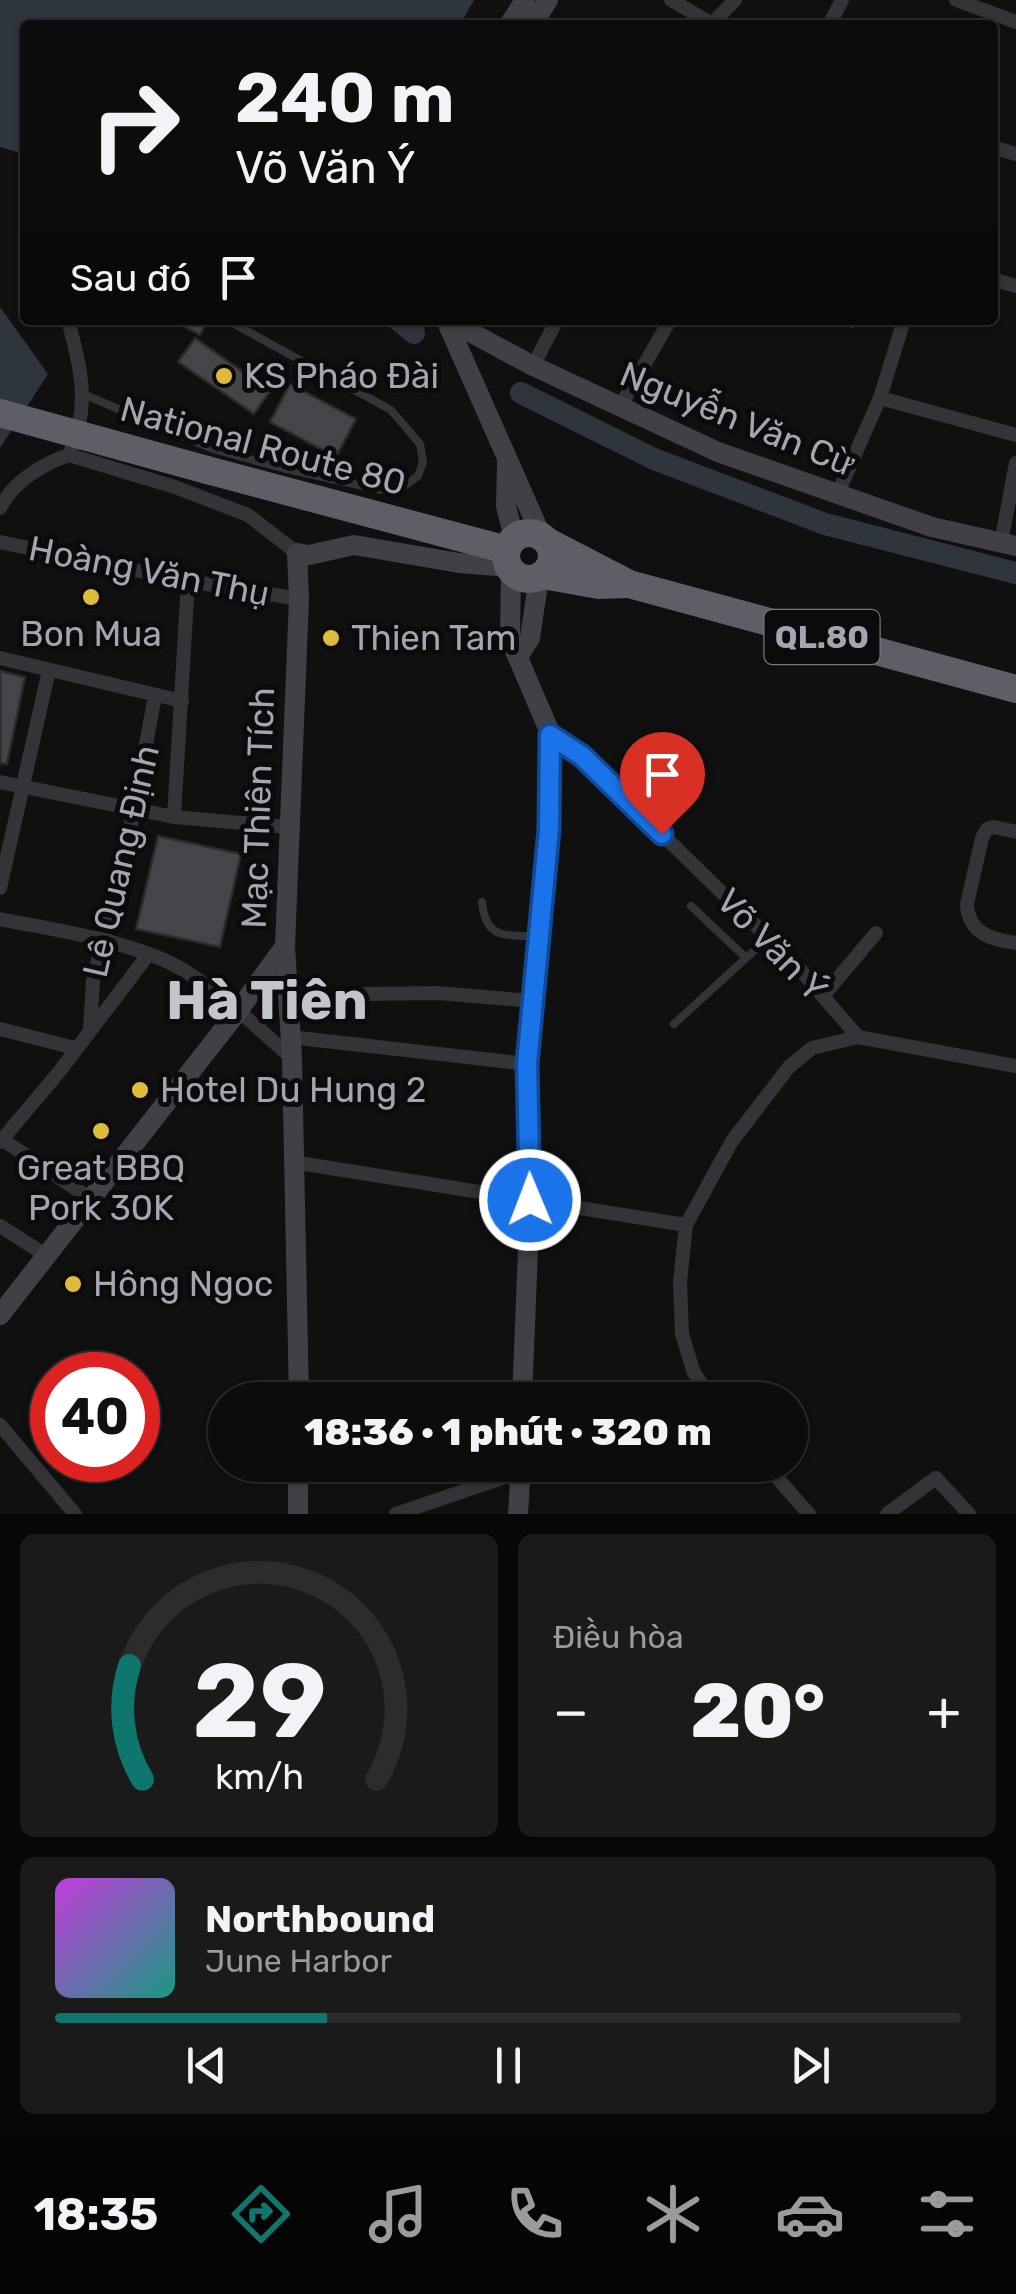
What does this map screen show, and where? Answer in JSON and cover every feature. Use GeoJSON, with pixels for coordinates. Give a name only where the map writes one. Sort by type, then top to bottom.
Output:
{"type":"FeatureCollection","features":[{"type":"Feature","properties":{"kind":"highway","name":"National Route 80"},"geometry":{"type":"LineString","coordinates":[[0,413],[207,470],[243,468],[526,557]]}},
{"type":"Feature","properties":{"kind":"highway","name":"QL.80"},"geometry":{"type":"LineString","coordinates":[[526,557],[598,586],[629,584],[1016,689]]}},
{"type":"Feature","properties":{"kind":"street"},"geometry":{"type":"LineString","coordinates":[[671,0],[705,20]]}},
{"type":"Feature","properties":{"kind":"street"},"geometry":{"type":"LineString","coordinates":[[716,20],[736,0]]}},
{"type":"Feature","properties":{"kind":"street"},"geometry":{"type":"LineString","coordinates":[[956,0],[1016,22]]}},
{"type":"Feature","properties":{"kind":"street"},"geometry":{"type":"LineString","coordinates":[[68,456],[75,440],[84,385],[69,325]]}},
{"type":"Feature","properties":{"kind":"street"},"geometry":{"type":"LineString","coordinates":[[449,325],[506,463],[528,499],[526,557],[510,639],[550,735],[549,829],[527,1064],[530,1200],[523,1382]]}},
{"type":"Feature","properties":{"kind":"street","name":"Nguyễn Văn Cừ"},"geometry":{"type":"LineString","coordinates":[[456,325],[533,366],[718,452],[932,528],[1008,544]]}},
{"type":"Feature","properties":{"kind":"street"},"geometry":{"type":"LineString","coordinates":[[533,366],[554,325]]}},
{"type":"Feature","properties":{"kind":"street"},"geometry":{"type":"LineString","coordinates":[[620,407],[667,325]]}},
{"type":"Feature","properties":{"kind":"street"},"geometry":{"type":"LineString","coordinates":[[837,495],[880,398],[902,325]]}},
{"type":"Feature","properties":{"kind":"street"},"geometry":{"type":"LineString","coordinates":[[880,398],[1016,436]]}},
{"type":"Feature","properties":{"kind":"street"},"geometry":{"type":"LineString","coordinates":[[0,508],[14,487],[55,460],[68,456],[248,515],[298,553],[354,545],[446,561],[526,557]]}},
{"type":"Feature","properties":{"kind":"street"},"geometry":{"type":"LineString","coordinates":[[1008,544],[1016,463]]}},
{"type":"Feature","properties":{"kind":"street","name":"Hoàng Văn Thụ"},"geometry":{"type":"LineString","coordinates":[[0,542],[188,582],[299,599]]}},
{"type":"Feature","properties":{"kind":"street","name":"Mạc Thiên Tích"},"geometry":{"type":"LineString","coordinates":[[298,553],[285,946],[299,1382]]}},
{"type":"Feature","properties":{"kind":"street"},"geometry":{"type":"LineString","coordinates":[[174,818],[188,582]]}},
{"type":"Feature","properties":{"kind":"street"},"geometry":{"type":"LineString","coordinates":[[0,658],[182,701]]}},
{"type":"Feature","properties":{"kind":"street"},"geometry":{"type":"LineString","coordinates":[[0,888],[49,670]]}},
{"type":"Feature","properties":{"kind":"street","name":"Lê Quang Định"},"geometry":{"type":"LineString","coordinates":[[90,1028],[89,1003],[134,811],[155,695]]}},
{"type":"Feature","properties":{"kind":"street","name":"Võ Văn Ý"},"geometry":{"type":"LineString","coordinates":[[550,735],[582,756],[768,938],[858,1037]]}},
{"type":"Feature","properties":{"kind":"street"},"geometry":{"type":"LineString","coordinates":[[0,782],[174,818],[288,827]]}},
{"type":"Feature","properties":{"kind":"street"},"geometry":{"type":"LineString","coordinates":[[1016,832],[988,829],[982,838],[967,904],[968,915],[989,939],[1016,943]]}},
{"type":"Feature","properties":{"kind":"street"},"geometry":{"type":"LineString","coordinates":[[0,918],[103,940],[167,962],[291,1048],[527,1064]]}},
{"type":"Feature","properties":{"kind":"street"},"geometry":{"type":"LineString","coordinates":[[823,996],[876,933]]}},
{"type":"Feature","properties":{"kind":"street"},"geometry":{"type":"LineString","coordinates":[[0,1316],[285,946]]}},
{"type":"Feature","properties":{"kind":"street"},"geometry":{"type":"LineString","coordinates":[[92,1199],[1,1140],[148,955]]}},
{"type":"Feature","properties":{"kind":"street"},"geometry":{"type":"LineString","coordinates":[[364,994],[437,993],[533,1001]]}},
{"type":"Feature","properties":{"kind":"street"},"geometry":{"type":"LineString","coordinates":[[0,1029],[75,1048]]}},
{"type":"Feature","properties":{"kind":"street"},"geometry":{"type":"LineString","coordinates":[[700,1382],[682,1334],[680,1282],[686,1224],[732,1141],[789,1066],[812,1048],[858,1037],[1016,1066]]}},
{"type":"Feature","properties":{"kind":"street"},"geometry":{"type":"LineString","coordinates":[[293,1162],[686,1224]]}},
{"type":"Feature","properties":{"kind":"street"},"geometry":{"type":"LineString","coordinates":[[0,1226],[47,1256]]}},
{"type":"Feature","properties":{"kind":"street"},"geometry":{"type":"LineString","coordinates":[[0,1425],[74,1514]]}},
{"type":"Feature","properties":{"kind":"street"},"geometry":{"type":"LineString","coordinates":[[887,1514],[936,1478],[968,1514]]}},
{"type":"Feature","properties":{"kind":"street"},"geometry":{"type":"LineString","coordinates":[[298,1482],[298,1514]]}},
{"type":"Feature","properties":{"kind":"street"},"geometry":{"type":"LineString","coordinates":[[396,1514],[488,1482]]}},
{"type":"Feature","properties":{"kind":"street"},"geometry":{"type":"LineString","coordinates":[[518,1514],[525,1482]]}},
{"type":"Feature","properties":{"kind":"street"},"geometry":{"type":"LineString","coordinates":[[781,1482],[809,1514]]}},
{"type":"Feature","properties":{"kind":"lane"},"geometry":{"type":"LineString","coordinates":[[82,394],[213,449],[243,468],[381,490],[404,486],[418,476],[423,462],[420,444],[391,410],[236,325]]}},
{"type":"Feature","properties":{"kind":"lane"},"geometry":{"type":"LineString","coordinates":[[482,902],[483,917],[488,928],[496,933],[538,937]]}},
{"type":"Feature","properties":{"kind":"lane"},"geometry":{"type":"LineString","coordinates":[[691,906],[746,958]]}},
{"type":"Feature","properties":{"kind":"lane"},"geometry":{"type":"LineString","coordinates":[[674,1024],[768,938]]}},
{"type":"Feature","properties":{"kind":"shaded area"},"geometry":{"type":"Polygon","coordinates":[[[0,0],[474,0],[463,20],[20,20],[20,153],[0,147],[0,0]]]}},
{"type":"Feature","properties":{"kind":"shaded area"},"geometry":{"type":"Polygon","coordinates":[[[0,307],[48,374],[0,448],[0,307]]]}},
{"type":"Feature","properties":{"kind":"building"},"geometry":{"type":"Polygon","coordinates":[[[181,325],[205,325],[200,335],[181,325]]]}},
{"type":"Feature","properties":{"kind":"building","name":"KS Pháo Đài"},"geometry":{"type":"Polygon","coordinates":[[[195,338],[270,391],[254,414],[178,362],[195,338]]]}},
{"type":"Feature","properties":{"kind":"building"},"geometry":{"type":"Polygon","coordinates":[[[290,384],[356,419],[336,457],[270,422],[290,384]]]}},
{"type":"Feature","properties":{"kind":"building"},"geometry":{"type":"Polygon","coordinates":[[[0,671],[25,677],[7,764],[0,763],[0,671]]]}},
{"type":"Feature","properties":{"kind":"building"},"geometry":{"type":"Polygon","coordinates":[[[158,836],[241,854],[220,947],[136,929],[158,836]]]}},
{"type":"Feature","properties":{"kind":"waterway"},"geometry":{"type":"LineString","coordinates":[[404,325],[414,333]]}},
{"type":"Feature","properties":{"kind":"waterway"},"geometry":{"type":"LineString","coordinates":[[521,393],[654,459],[825,524],[1016,573]]}},
{"type":"Feature","properties":{"kind":"place","name":"KS Pháo Đài"},"geometry":{"type":"Point","coordinates":[224,376]}},
{"type":"Feature","properties":{"kind":"place","name":"Bon Mua"},"geometry":{"type":"Point","coordinates":[91,597]}},
{"type":"Feature","properties":{"kind":"place","name":"Thien Tam"},"geometry":{"type":"Point","coordinates":[331,638]}},
{"type":"Feature","properties":{"kind":"place","name":"Hotel Du Hung 2"},"geometry":{"type":"Point","coordinates":[140,1090]}},
{"type":"Feature","properties":{"kind":"place","name":"Great BBQ Pork 30K"},"geometry":{"type":"Point","coordinates":[101,1131]}},
{"type":"Feature","properties":{"kind":"place","name":"Hông Ngoc"},"geometry":{"type":"Point","coordinates":[73,1284]}},
{"type":"Feature","properties":{"kind":"district","name":"Hà Tiên"},"geometry":{"type":"Point","coordinates":[267,1000]}},
{"type":"Feature","properties":{"kind":"route"},"geometry":{"type":"LineString","coordinates":[[530,1200],[527,1064],[549,829],[550,735],[582,756],[662,834]]}}]}
